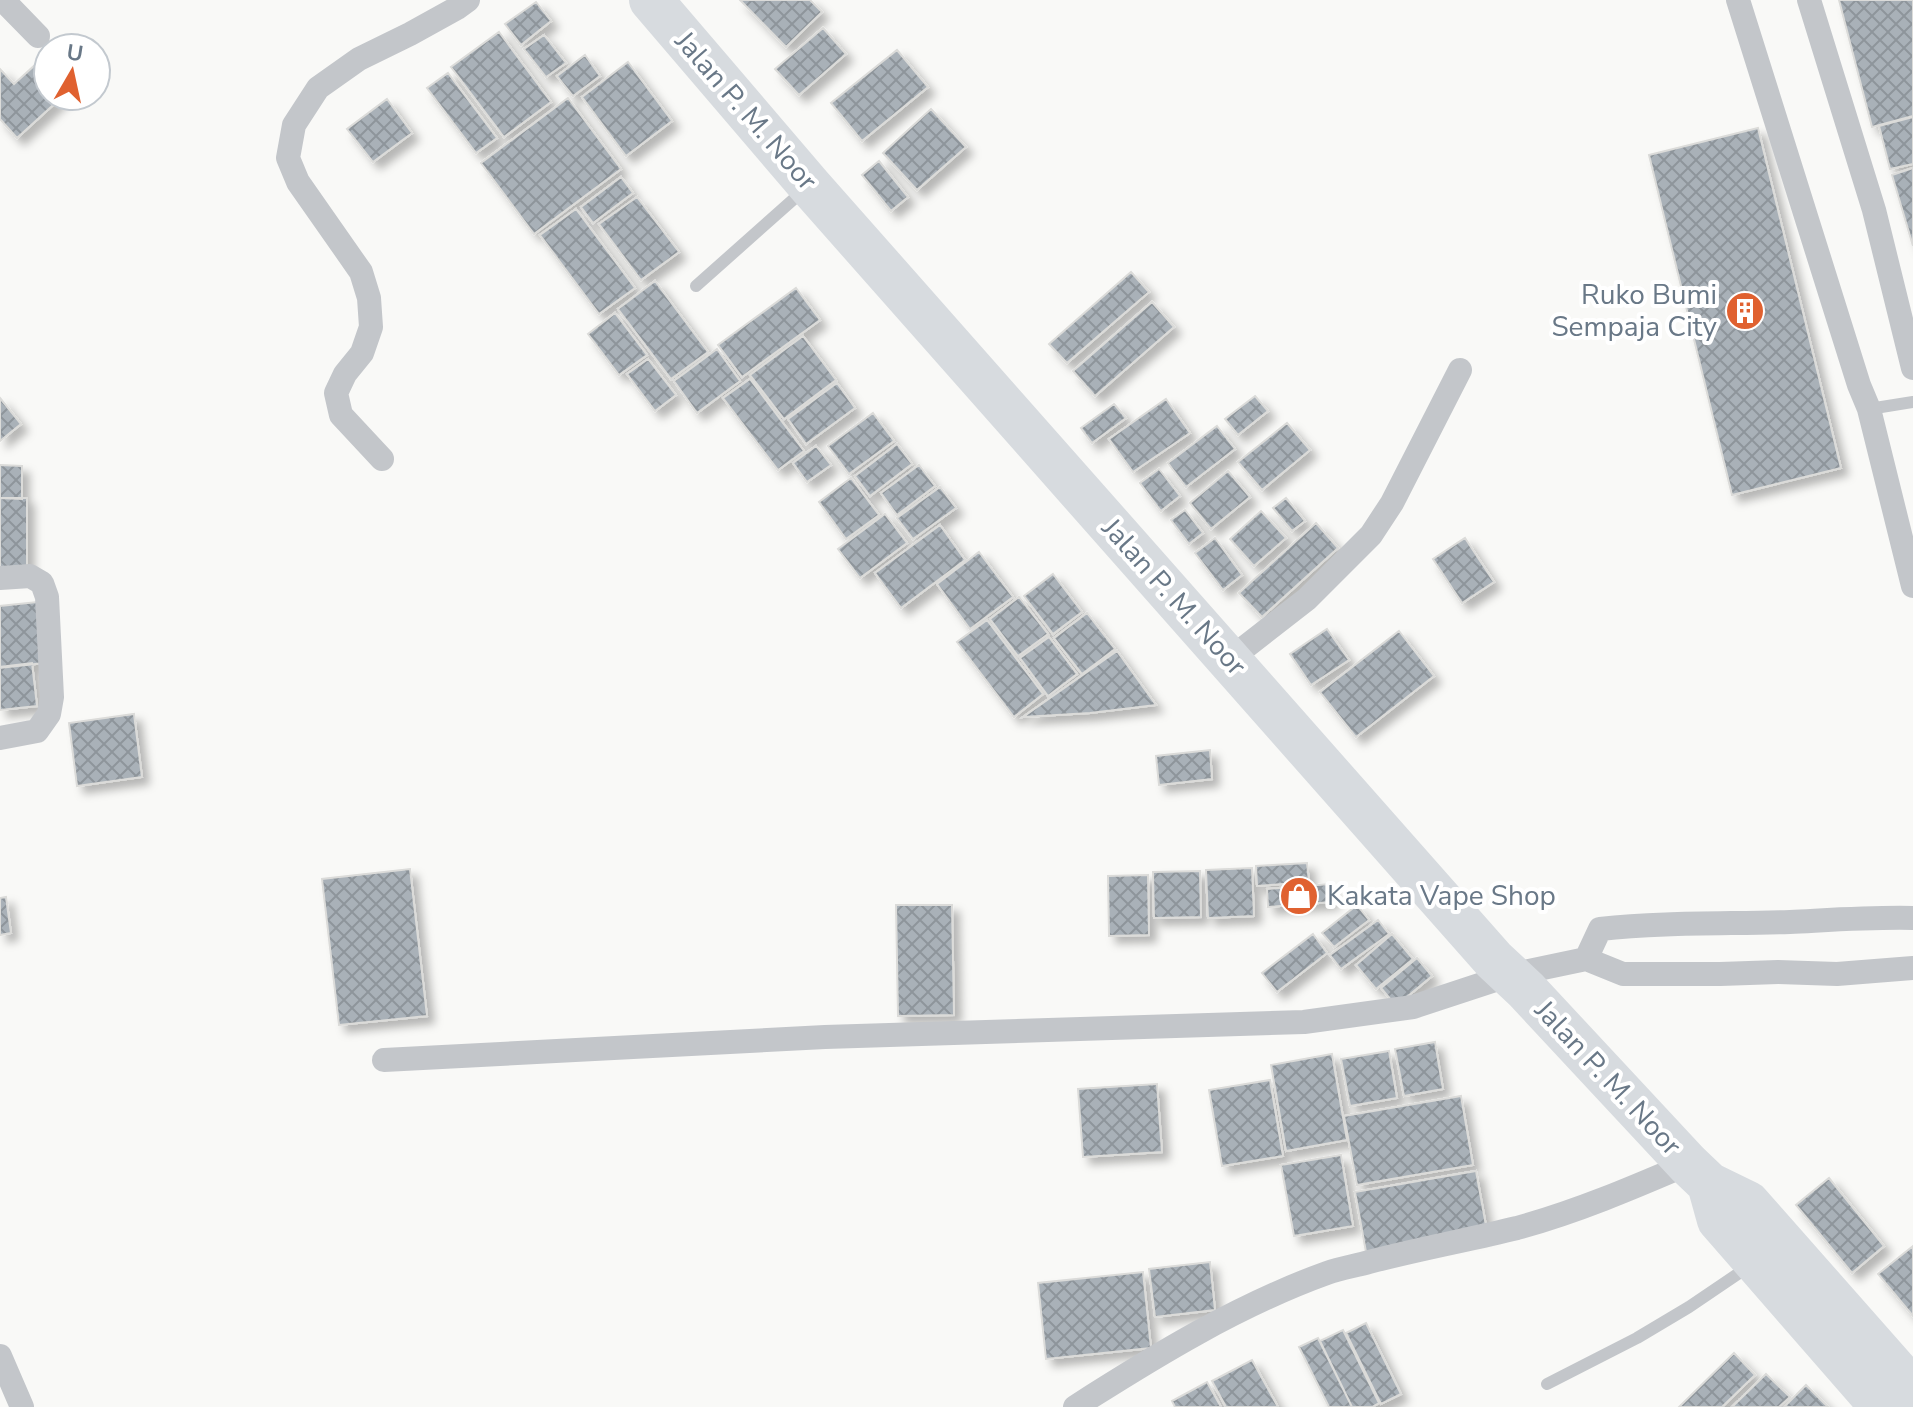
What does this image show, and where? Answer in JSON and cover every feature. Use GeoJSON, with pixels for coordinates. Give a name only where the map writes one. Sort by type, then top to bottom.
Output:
{"type":"FeatureCollection","features":[{"type":"Feature","properties":{"kind":"highway","name":"Jalan P. M. Noor"},"geometry":{"type":"LineString","coordinates":[[651,0],[810,186],[1494,960],[1698,1174],[1748,1203],[1913,1390]]}},
{"type":"Feature","properties":{"kind":"highway","name":"Jalan P. M. Noor"},"geometry":{"type":"LineString","coordinates":[[1698,1174],[1719,1220],[1882,1407]]}},
{"type":"Feature","properties":{"kind":"street"},"geometry":{"type":"LineString","coordinates":[[3,0],[34,32]]}},
{"type":"Feature","properties":{"kind":"street"},"geometry":{"type":"LineString","coordinates":[[382,459],[341,415],[336,393],[345,374],[362,353],[371,327],[369,298],[361,272],[298,182],[288,158],[294,125],[318,88],[359,59],[468,0]]}},
{"type":"Feature","properties":{"kind":"street"},"geometry":{"type":"LineString","coordinates":[[1738,0],[1869,409],[1913,586]]}},
{"type":"Feature","properties":{"kind":"street"},"geometry":{"type":"LineString","coordinates":[[1809,0],[1874,210],[1913,368]]}},
{"type":"Feature","properties":{"kind":"street"},"geometry":{"type":"LineString","coordinates":[[1230,659],[1307,599],[1371,535],[1392,503],[1460,370]]}},
{"type":"Feature","properties":{"kind":"street"},"geometry":{"type":"LineString","coordinates":[[0,578],[30,576],[42,583],[47,597],[52,697],[49,714],[37,731],[0,738]]}},
{"type":"Feature","properties":{"kind":"street"},"geometry":{"type":"LineString","coordinates":[[1586,959],[1600,929],[1662,923],[1913,918]]}},
{"type":"Feature","properties":{"kind":"street"},"geometry":{"type":"LineString","coordinates":[[384,1060],[825,1037],[1304,1022],[1413,1007],[1510,975],[1586,959],[1623,974],[1837,974],[1913,968]]}},
{"type":"Feature","properties":{"kind":"street"},"geometry":{"type":"LineString","coordinates":[[1075,1407],[1131,1371],[1205,1330],[1269,1297],[1317,1277],[1418,1249],[1516,1228],[1698,1174]]}},
{"type":"Feature","properties":{"kind":"street"},"geometry":{"type":"LineString","coordinates":[[0,1356],[22,1407]]}},
{"type":"Feature","properties":{"kind":"lane"},"geometry":{"type":"LineString","coordinates":[[696,286],[810,186]]}},
{"type":"Feature","properties":{"kind":"lane"},"geometry":{"type":"LineString","coordinates":[[1869,409],[1913,402]]}},
{"type":"Feature","properties":{"kind":"lane"},"geometry":{"type":"LineString","coordinates":[[1547,1384],[1637,1338],[1757,1261]]}},
{"type":"Feature","properties":{"kind":"building"},"geometry":{"type":"Polygon","coordinates":[[[740,0],[810,0],[822,12],[786,47],[740,0]]]}},
{"type":"Feature","properties":{"kind":"building"},"geometry":{"type":"Polygon","coordinates":[[[1839,0],[1913,0],[1913,116],[1872,127],[1839,0]]]}},
{"type":"Feature","properties":{"kind":"building"},"geometry":{"type":"Polygon","coordinates":[[[536,2],[551,21],[521,45],[505,24],[536,2]]]}},
{"type":"Feature","properties":{"kind":"building"},"geometry":{"type":"Polygon","coordinates":[[[823,28],[846,54],[799,95],[775,69],[823,28]]]}},
{"type":"Feature","properties":{"kind":"building"},"geometry":{"type":"Polygon","coordinates":[[[499,32],[551,102],[504,137],[451,67],[499,32]]]}},
{"type":"Feature","properties":{"kind":"building"},"geometry":{"type":"Polygon","coordinates":[[[544,35],[566,63],[546,77],[524,49],[544,35]]]}},
{"type":"Feature","properties":{"kind":"building"},"geometry":{"type":"Polygon","coordinates":[[[897,50],[928,87],[862,141],[831,103],[897,50]]]}},
{"type":"Feature","properties":{"kind":"building"},"geometry":{"type":"Polygon","coordinates":[[[585,55],[600,76],[573,96],[557,76],[585,55]]]}},
{"type":"Feature","properties":{"kind":"building"},"geometry":{"type":"Polygon","coordinates":[[[628,62],[672,121],[626,156],[582,97],[628,62]]]}},
{"type":"Feature","properties":{"kind":"building"},"geometry":{"type":"Polygon","coordinates":[[[32,68],[32,112],[45,112],[17,138],[0,119],[0,69],[14,84],[32,68]]]}},
{"type":"Feature","properties":{"kind":"building"},"geometry":{"type":"Polygon","coordinates":[[[448,73],[497,138],[476,153],[427,88],[448,73]]]}},
{"type":"Feature","properties":{"kind":"building"},"geometry":{"type":"Polygon","coordinates":[[[568,98],[621,169],[534,234],[481,163],[568,98]]]}},
{"type":"Feature","properties":{"kind":"building"},"geometry":{"type":"Polygon","coordinates":[[[387,99],[412,133],[373,162],[347,129],[387,99]]]}},
{"type":"Feature","properties":{"kind":"building"},"geometry":{"type":"Polygon","coordinates":[[[931,109],[966,147],[917,190],[883,153],[931,109]]]}},
{"type":"Feature","properties":{"kind":"building"},"geometry":{"type":"Polygon","coordinates":[[[1913,117],[1913,164],[1890,169],[1879,126],[1913,117]]]}},
{"type":"Feature","properties":{"kind":"building","name":"Ruko Bumi Sempaja City"},"geometry":{"type":"Polygon","coordinates":[[[1758,128],[1841,468],[1732,495],[1649,155],[1758,128]]]}},
{"type":"Feature","properties":{"kind":"building"},"geometry":{"type":"Polygon","coordinates":[[[879,161],[908,197],[891,211],[862,175],[879,161]]]}},
{"type":"Feature","properties":{"kind":"building"},"geometry":{"type":"Polygon","coordinates":[[[1913,168],[1913,246],[1892,175],[1913,168]]]}},
{"type":"Feature","properties":{"kind":"building"},"geometry":{"type":"Polygon","coordinates":[[[621,177],[633,193],[593,223],[581,207],[621,177]]]}},
{"type":"Feature","properties":{"kind":"building"},"geometry":{"type":"Polygon","coordinates":[[[637,197],[679,252],[641,280],[599,224],[637,197]]]}},
{"type":"Feature","properties":{"kind":"building"},"geometry":{"type":"Polygon","coordinates":[[[576,209],[635,288],[599,314],[540,235],[576,209]]]}},
{"type":"Feature","properties":{"kind":"building"},"geometry":{"type":"Polygon","coordinates":[[[1131,272],[1149,292],[1067,363],[1049,344],[1131,272]]]}},
{"type":"Feature","properties":{"kind":"building"},"geometry":{"type":"Polygon","coordinates":[[[655,281],[708,352],[671,379],[618,309],[655,281]]]}},
{"type":"Feature","properties":{"kind":"building"},"geometry":{"type":"Polygon","coordinates":[[[796,288],[820,320],[742,377],[718,345],[796,288]]]}},
{"type":"Feature","properties":{"kind":"building"},"geometry":{"type":"Polygon","coordinates":[[[1152,302],[1174,327],[1095,396],[1073,371],[1152,302]]]}},
{"type":"Feature","properties":{"kind":"building"},"geometry":{"type":"Polygon","coordinates":[[[615,313],[647,355],[619,375],[588,334],[615,313]]]}},
{"type":"Feature","properties":{"kind":"building"},"geometry":{"type":"Polygon","coordinates":[[[803,336],[836,380],[784,419],[750,375],[803,336]]]}},
{"type":"Feature","properties":{"kind":"building"},"geometry":{"type":"Polygon","coordinates":[[[717,349],[740,381],[697,413],[674,381],[717,349]]]}},
{"type":"Feature","properties":{"kind":"building"},"geometry":{"type":"Polygon","coordinates":[[[648,359],[676,395],[655,411],[627,374],[648,359]]]}},
{"type":"Feature","properties":{"kind":"building"},"geometry":{"type":"Polygon","coordinates":[[[750,379],[804,451],[778,470],[723,398],[750,379]]]}},
{"type":"Feature","properties":{"kind":"building"},"geometry":{"type":"Polygon","coordinates":[[[837,383],[855,408],[806,444],[788,419],[837,383]]]}},
{"type":"Feature","properties":{"kind":"building"},"geometry":{"type":"Polygon","coordinates":[[[1255,396],[1268,411],[1238,435],[1225,419],[1255,396]]]}},
{"type":"Feature","properties":{"kind":"building"},"geometry":{"type":"Polygon","coordinates":[[[0,398],[21,424],[0,441],[0,398]]]}},
{"type":"Feature","properties":{"kind":"building"},"geometry":{"type":"Polygon","coordinates":[[[1166,399],[1190,433],[1133,472],[1109,439],[1166,399]]]}},
{"type":"Feature","properties":{"kind":"building"},"geometry":{"type":"Polygon","coordinates":[[[1114,404],[1126,418],[1092,443],[1081,428],[1114,404]]]}},
{"type":"Feature","properties":{"kind":"building"},"geometry":{"type":"Polygon","coordinates":[[[873,413],[894,441],[849,474],[828,446],[873,413]]]}},
{"type":"Feature","properties":{"kind":"building"},"geometry":{"type":"Polygon","coordinates":[[[1287,423],[1310,450],[1262,490],[1238,462],[1287,423]]]}},
{"type":"Feature","properties":{"kind":"building"},"geometry":{"type":"Polygon","coordinates":[[[1217,426],[1235,449],[1186,487],[1168,463],[1217,426]]]}},
{"type":"Feature","properties":{"kind":"building"},"geometry":{"type":"Polygon","coordinates":[[[897,444],[912,464],[870,496],[855,476],[897,444]]]}},
{"type":"Feature","properties":{"kind":"building"},"geometry":{"type":"Polygon","coordinates":[[[816,446],[831,465],[807,482],[793,463],[816,446]]]}},
{"type":"Feature","properties":{"kind":"building"},"geometry":{"type":"Polygon","coordinates":[[[0,465],[22,466],[22,499],[0,498],[0,465]]]}},
{"type":"Feature","properties":{"kind":"building"},"geometry":{"type":"Polygon","coordinates":[[[919,465],[935,486],[897,515],[881,493],[919,465]]]}},
{"type":"Feature","properties":{"kind":"building"},"geometry":{"type":"Polygon","coordinates":[[[1159,469],[1180,496],[1161,511],[1140,483],[1159,469]]]}},
{"type":"Feature","properties":{"kind":"building"},"geometry":{"type":"Polygon","coordinates":[[[1228,471],[1250,497],[1211,529],[1190,503],[1228,471]]]}},
{"type":"Feature","properties":{"kind":"building"},"geometry":{"type":"Polygon","coordinates":[[[851,478],[879,515],[846,539],[819,502],[851,478]]]}},
{"type":"Feature","properties":{"kind":"building"},"geometry":{"type":"Polygon","coordinates":[[[940,487],[956,508],[913,539],[897,518],[940,487]]]}},
{"type":"Feature","properties":{"kind":"building"},"geometry":{"type":"Polygon","coordinates":[[[0,498],[27,498],[27,573],[0,573],[0,498]]]}},
{"type":"Feature","properties":{"kind":"building"},"geometry":{"type":"Polygon","coordinates":[[[1286,498],[1305,521],[1292,531],[1273,508],[1286,498]]]}},
{"type":"Feature","properties":{"kind":"building"},"geometry":{"type":"Polygon","coordinates":[[[1185,510],[1203,533],[1189,544],[1171,520],[1185,510]]]}},
{"type":"Feature","properties":{"kind":"building"},"geometry":{"type":"Polygon","coordinates":[[[1261,511],[1286,538],[1254,566],[1230,539],[1261,511]]]}},
{"type":"Feature","properties":{"kind":"building"},"geometry":{"type":"Polygon","coordinates":[[[885,514],[907,543],[860,578],[838,549],[885,514]]]}},
{"type":"Feature","properties":{"kind":"building"},"geometry":{"type":"Polygon","coordinates":[[[1316,523],[1338,548],[1262,617],[1239,593],[1316,523]]]}},
{"type":"Feature","properties":{"kind":"building"},"geometry":{"type":"Polygon","coordinates":[[[940,525],[965,560],[901,608],[875,573],[940,525]]]}},
{"type":"Feature","properties":{"kind":"building"},"geometry":{"type":"Polygon","coordinates":[[[1215,538],[1242,575],[1223,590],[1195,553],[1215,538]]]}},
{"type":"Feature","properties":{"kind":"building"},"geometry":{"type":"Polygon","coordinates":[[[1465,538],[1494,582],[1462,603],[1433,559],[1465,538]]]}},
{"type":"Feature","properties":{"kind":"building"},"geometry":{"type":"Polygon","coordinates":[[[979,552],[1013,597],[970,629],[937,584],[979,552]]]}},
{"type":"Feature","properties":{"kind":"building"},"geometry":{"type":"Polygon","coordinates":[[[1053,574],[1082,612],[1053,634],[1024,596],[1053,574]]]}},
{"type":"Feature","properties":{"kind":"building"},"geometry":{"type":"Polygon","coordinates":[[[1019,597],[1048,634],[1018,656],[990,619],[1019,597]]]}},
{"type":"Feature","properties":{"kind":"building"},"geometry":{"type":"Polygon","coordinates":[[[37,602],[44,663],[0,668],[0,606],[37,602]]]}},
{"type":"Feature","properties":{"kind":"building"},"geometry":{"type":"Polygon","coordinates":[[[1087,613],[1115,649],[1082,674],[1054,638],[1087,613]]]}},
{"type":"Feature","properties":{"kind":"building"},"geometry":{"type":"Polygon","coordinates":[[[987,620],[1043,694],[1014,717],[957,642],[987,620]]]}},
{"type":"Feature","properties":{"kind":"building"},"geometry":{"type":"Polygon","coordinates":[[[1327,629],[1349,660],[1311,685],[1290,654],[1327,629]]]}},
{"type":"Feature","properties":{"kind":"building"},"geometry":{"type":"Polygon","coordinates":[[[1399,631],[1434,676],[1356,737],[1320,692],[1399,631]]]}},
{"type":"Feature","properties":{"kind":"building"},"geometry":{"type":"Polygon","coordinates":[[[1049,637],[1077,674],[1048,696],[1020,658],[1049,637]]]}},
{"type":"Feature","properties":{"kind":"building"},"geometry":{"type":"Polygon","coordinates":[[[1117,651],[1156,705],[1023,717],[1117,651]]]}},
{"type":"Feature","properties":{"kind":"building"},"geometry":{"type":"Polygon","coordinates":[[[32,663],[37,706],[0,710],[0,667],[32,663]]]}},
{"type":"Feature","properties":{"kind":"building"},"geometry":{"type":"Polygon","coordinates":[[[134,714],[142,777],[77,786],[69,723],[134,714]]]}},
{"type":"Feature","properties":{"kind":"building"},"geometry":{"type":"Polygon","coordinates":[[[1210,750],[1212,779],[1159,785],[1156,756],[1210,750]]]}},
{"type":"Feature","properties":{"kind":"building"},"geometry":{"type":"Polygon","coordinates":[[[1307,863],[1309,882],[1257,886],[1256,866],[1307,863]]]}},
{"type":"Feature","properties":{"kind":"building"},"geometry":{"type":"Polygon","coordinates":[[[1252,868],[1254,916],[1208,918],[1206,870],[1252,868]]]}},
{"type":"Feature","properties":{"kind":"building"},"geometry":{"type":"Polygon","coordinates":[[[410,869],[427,1016],[339,1025],[322,879],[410,869]]]}},
{"type":"Feature","properties":{"kind":"building"},"geometry":{"type":"Polygon","coordinates":[[[1200,871],[1201,917],[1154,918],[1153,872],[1200,871]]]}},
{"type":"Feature","properties":{"kind":"building"},"geometry":{"type":"Polygon","coordinates":[[[1148,875],[1149,935],[1109,936],[1108,876],[1148,875]]]}},
{"type":"Feature","properties":{"kind":"building","name":"Kakata Vape Shop"},"geometry":{"type":"Polygon","coordinates":[[[1330,884],[1332,902],[1268,907],[1267,889],[1330,884]]]}},
{"type":"Feature","properties":{"kind":"building"},"geometry":{"type":"Polygon","coordinates":[[[6,897],[11,933],[0,935],[0,898],[6,897]]]}},
{"type":"Feature","properties":{"kind":"building"},"geometry":{"type":"Polygon","coordinates":[[[896,905],[952,905],[954,1015],[898,1016],[896,905]]]}},
{"type":"Feature","properties":{"kind":"building"},"geometry":{"type":"Polygon","coordinates":[[[1357,905],[1369,920],[1334,947],[1322,933],[1357,905]]]}},
{"type":"Feature","properties":{"kind":"building"},"geometry":{"type":"Polygon","coordinates":[[[1378,920],[1389,934],[1341,969],[1330,955],[1378,920]]]}},
{"type":"Feature","properties":{"kind":"building"},"geometry":{"type":"Polygon","coordinates":[[[1313,934],[1327,953],[1277,992],[1262,973],[1313,934]]]}},
{"type":"Feature","properties":{"kind":"building"},"geometry":{"type":"Polygon","coordinates":[[[1392,934],[1413,959],[1376,989],[1356,965],[1392,934]]]}},
{"type":"Feature","properties":{"kind":"building"},"geometry":{"type":"Polygon","coordinates":[[[1417,958],[1432,976],[1396,1006],[1381,988],[1417,958]]]}},
{"type":"Feature","properties":{"kind":"building"},"geometry":{"type":"Polygon","coordinates":[[[1435,1042],[1443,1089],[1404,1096],[1395,1049],[1435,1042]]]}},
{"type":"Feature","properties":{"kind":"building"},"geometry":{"type":"Polygon","coordinates":[[[1389,1051],[1397,1098],[1350,1106],[1341,1059],[1389,1051]]]}},
{"type":"Feature","properties":{"kind":"building"},"geometry":{"type":"Polygon","coordinates":[[[1332,1054],[1347,1140],[1286,1151],[1271,1065],[1332,1054]]]}},
{"type":"Feature","properties":{"kind":"building"},"geometry":{"type":"Polygon","coordinates":[[[1270,1080],[1283,1156],[1222,1166],[1209,1090],[1270,1080]]]}},
{"type":"Feature","properties":{"kind":"building"},"geometry":{"type":"Polygon","coordinates":[[[1157,1084],[1162,1152],[1083,1157],[1078,1089],[1157,1084]]]}},
{"type":"Feature","properties":{"kind":"building"},"geometry":{"type":"Polygon","coordinates":[[[1461,1096],[1473,1165],[1357,1185],[1344,1116],[1461,1096]]]}},
{"type":"Feature","properties":{"kind":"building"},"geometry":{"type":"Polygon","coordinates":[[[1341,1155],[1353,1226],[1294,1236],[1281,1165],[1341,1155]]]}},
{"type":"Feature","properties":{"kind":"building"},"geometry":{"type":"Polygon","coordinates":[[[1476,1171],[1487,1231],[1366,1252],[1355,1192],[1476,1171]]]}},
{"type":"Feature","properties":{"kind":"building"},"geometry":{"type":"Polygon","coordinates":[[[1829,1178],[1884,1246],[1852,1273],[1796,1205],[1829,1178]]]}},
{"type":"Feature","properties":{"kind":"building"},"geometry":{"type":"Polygon","coordinates":[[[1913,1246],[1913,1316],[1878,1274],[1913,1246]]]}},
{"type":"Feature","properties":{"kind":"building"},"geometry":{"type":"Polygon","coordinates":[[[1210,1262],[1215,1310],[1155,1317],[1149,1269],[1210,1262]]]}},
{"type":"Feature","properties":{"kind":"building"},"geometry":{"type":"Polygon","coordinates":[[[1143,1272],[1151,1348],[1046,1359],[1038,1283],[1143,1272]]]}},
{"type":"Feature","properties":{"kind":"building"},"geometry":{"type":"Polygon","coordinates":[[[1366,1323],[1401,1394],[1381,1404],[1346,1333],[1366,1323]]]}},
{"type":"Feature","properties":{"kind":"building"},"geometry":{"type":"Polygon","coordinates":[[[1343,1330],[1379,1403],[1372,1407],[1352,1407],[1320,1341],[1343,1330]]]}},
{"type":"Feature","properties":{"kind":"building"},"geometry":{"type":"Polygon","coordinates":[[[1318,1338],[1352,1407],[1329,1407],[1299,1347],[1318,1338]]]}},
{"type":"Feature","properties":{"kind":"building"},"geometry":{"type":"Polygon","coordinates":[[[1734,1353],[1755,1375],[1722,1407],[1679,1407],[1734,1353]]]}},
{"type":"Feature","properties":{"kind":"building"},"geometry":{"type":"Polygon","coordinates":[[[1252,1360],[1278,1407],[1226,1407],[1212,1381],[1252,1360]]]}},
{"type":"Feature","properties":{"kind":"building"},"geometry":{"type":"Polygon","coordinates":[[[1766,1374],[1790,1397],[1779,1407],[1732,1407],[1766,1374]]]}},
{"type":"Feature","properties":{"kind":"building"},"geometry":{"type":"Polygon","coordinates":[[[1207,1382],[1221,1407],[1175,1407],[1172,1401],[1207,1382]]]}},
{"type":"Feature","properties":{"kind":"building"},"geometry":{"type":"Polygon","coordinates":[[[1806,1385],[1828,1407],[1784,1407],[1806,1385]]]}},
{"type":"Feature","properties":{"kind":"place","name":"Ruko Bumi Sempaja City"},"geometry":{"type":"Point","coordinates":[1745,311]}},
{"type":"Feature","properties":{"kind":"place","name":"Kakata Vape Shop"},"geometry":{"type":"Point","coordinates":[1299,896]}}]}
